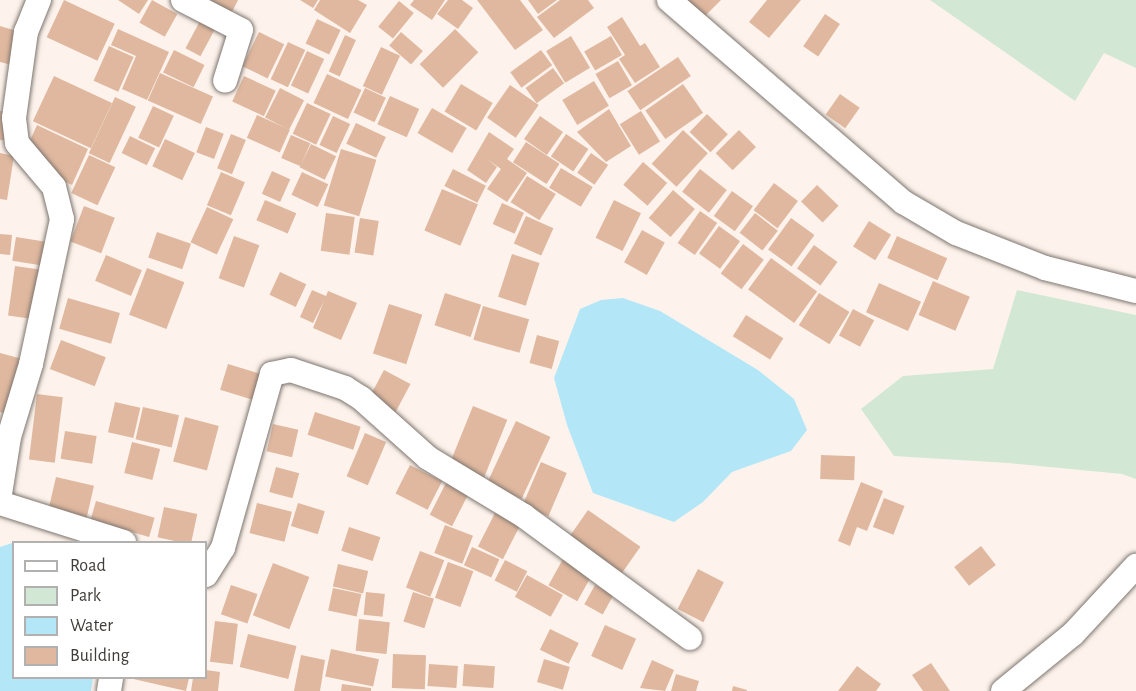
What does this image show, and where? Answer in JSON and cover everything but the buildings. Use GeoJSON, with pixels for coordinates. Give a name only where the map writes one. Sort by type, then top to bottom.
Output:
{"type":"FeatureCollection","features":[{"type":"Feature","properties":{"kind":"street"},"geometry":{"type":"LineString","coordinates":[[0,494],[9,437],[31,363],[62,219],[54,187],[17,143],[14,118],[26,33],[39,0]]}},
{"type":"Feature","properties":{"kind":"street"},"geometry":{"type":"LineString","coordinates":[[183,0],[241,30],[225,81]]}},
{"type":"Feature","properties":{"kind":"street"},"geometry":{"type":"LineString","coordinates":[[669,0],[903,202],[956,233],[1045,268],[1136,291]]}},
{"type":"Feature","properties":{"kind":"street"},"geometry":{"type":"LineString","coordinates":[[207,573],[223,548],[272,374],[291,370],[337,385],[361,398],[428,458],[524,516],[690,638]]}},
{"type":"Feature","properties":{"kind":"street"},"geometry":{"type":"LineString","coordinates":[[0,503],[118,541]]}},
{"type":"Feature","properties":{"kind":"street"},"geometry":{"type":"LineString","coordinates":[[1003,691],[1073,634],[1136,566]]}},
{"type":"Feature","properties":{"kind":"green space"},"geometry":{"type":"Polygon","coordinates":[[[930,0],[1136,0],[1136,68],[1104,53],[1075,101],[930,0]]]}},
{"type":"Feature","properties":{"kind":"green space"},"geometry":{"type":"Polygon","coordinates":[[[1017,290],[1136,315],[1136,479],[1122,474],[1008,463],[894,456],[861,409],[903,376],[993,369],[1017,290]]]}},
{"type":"Feature","properties":{"kind":"water"},"geometry":{"type":"Polygon","coordinates":[[[623,298],[660,311],[758,370],[794,399],[807,430],[791,451],[732,472],[703,502],[674,522],[593,493],[567,425],[554,378],[580,309],[601,300],[623,298]]]}},
{"type":"Feature","properties":{"kind":"water"},"geometry":{"type":"Polygon","coordinates":[[[12,543],[12,679],[93,679],[91,691],[0,691],[0,547],[12,543]]]}}]}
